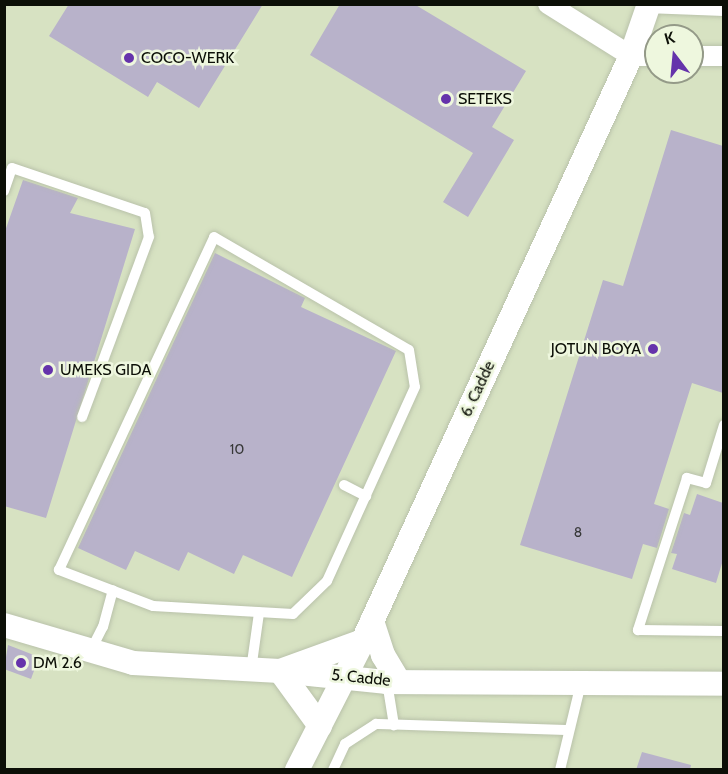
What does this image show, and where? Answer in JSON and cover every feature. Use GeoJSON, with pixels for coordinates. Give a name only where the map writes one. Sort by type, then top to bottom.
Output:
{"type":"FeatureCollection","features":[{"type":"Feature","properties":{"kind":"street"},"geometry":{"type":"LineString","coordinates":[[548,4],[631,56],[644,56]]}},
{"type":"Feature","properties":{"kind":"street","name":"6. Cadde"},"geometry":{"type":"LineString","coordinates":[[297,770],[346,677],[631,56],[646,6]]}},
{"type":"Feature","properties":{"kind":"street"},"geometry":{"type":"LineString","coordinates":[[704,56],[723,56]]}},
{"type":"Feature","properties":{"kind":"street","name":"5. Cadde"},"geometry":{"type":"LineString","coordinates":[[4,625],[133,663],[280,671],[393,682],[723,684]]}},
{"type":"Feature","properties":{"kind":"street"},"geometry":{"type":"LineString","coordinates":[[320,726],[280,671],[367,631],[383,655],[393,682]]}},
{"type":"Feature","properties":{"kind":"lane"},"geometry":{"type":"LineString","coordinates":[[646,6],[723,11]]}},
{"type":"Feature","properties":{"kind":"lane"},"geometry":{"type":"LineString","coordinates":[[4,191],[12,168],[145,213],[149,237],[82,417]]}},
{"type":"Feature","properties":{"kind":"lane"},"geometry":{"type":"LineString","coordinates":[[214,237],[409,350],[415,387],[366,496],[327,581],[293,614],[153,606],[59,570],[214,237]]}},
{"type":"Feature","properties":{"kind":"lane"},"geometry":{"type":"LineString","coordinates":[[723,425],[706,483],[687,478],[638,630],[723,631]]}},
{"type":"Feature","properties":{"kind":"lane"},"geometry":{"type":"LineString","coordinates":[[344,485],[366,496]]}},
{"type":"Feature","properties":{"kind":"lane"},"geometry":{"type":"LineString","coordinates":[[90,652],[103,627],[113,590]]}},
{"type":"Feature","properties":{"kind":"lane"},"geometry":{"type":"LineString","coordinates":[[251,670],[259,613]]}},
{"type":"Feature","properties":{"kind":"lane"},"geometry":{"type":"LineString","coordinates":[[393,682],[394,724]]}},
{"type":"Feature","properties":{"kind":"lane"},"geometry":{"type":"LineString","coordinates":[[560,770],[581,683]]}},
{"type":"Feature","properties":{"kind":"lane"},"geometry":{"type":"LineString","coordinates":[[333,770],[345,744],[376,724],[569,730]]}},
{"type":"Feature","properties":{"kind":"shaded area"},"geometry":{"type":"Polygon","coordinates":[[[5,5],[723,5],[723,769],[5,769],[5,5]]]}},
{"type":"Feature","properties":{"kind":"building","name":"COCO-WERK"},"geometry":{"type":"Polygon","coordinates":[[[69,4],[263,4],[199,108],[157,82],[148,97],[49,36],[69,4]]]}},
{"type":"Feature","properties":{"kind":"building","name":"SETEKS"},"geometry":{"type":"Polygon","coordinates":[[[340,4],[414,4],[526,71],[492,127],[514,140],[468,217],[443,202],[473,153],[310,55],[340,4]]]}},
{"type":"Feature","properties":{"kind":"building","name":"JOTUN BOYA"},"geometry":{"type":"Polygon","coordinates":[[[671,130],[723,146],[723,393],[692,383],[654,504],[669,509],[657,548],[643,544],[632,579],[520,545],[603,280],[623,286],[671,130]]]}},
{"type":"Feature","properties":{"kind":"building","name":"UMEKS GIDA"},"geometry":{"type":"Polygon","coordinates":[[[23,180],[78,198],[70,213],[135,229],[46,518],[4,506],[4,234],[23,180]]]}},
{"type":"Feature","properties":{"kind":"building"},"geometry":{"type":"Polygon","coordinates":[[[215,253],[305,298],[301,307],[396,351],[292,577],[243,555],[234,574],[188,552],[179,571],[135,551],[126,570],[78,548],[215,253]]]}},
{"type":"Feature","properties":{"kind":"building"},"geometry":{"type":"Polygon","coordinates":[[[697,494],[723,503],[723,560],[716,583],[672,569],[677,554],[671,553],[684,513],[690,515],[697,494]]]}},
{"type":"Feature","properties":{"kind":"building","name":"DM 2.6"},"geometry":{"type":"Polygon","coordinates":[[[8,645],[39,657],[31,679],[4,669],[8,645]]]}},
{"type":"Feature","properties":{"kind":"building"},"geometry":{"type":"Polygon","coordinates":[[[642,752],[691,765],[690,770],[636,770],[642,752]]]}},
{"type":"Feature","properties":{"kind":"place","name":"COCO-WERK"},"geometry":{"type":"Point","coordinates":[129,58]}},
{"type":"Feature","properties":{"kind":"place","name":"SETEKS"},"geometry":{"type":"Point","coordinates":[446,99]}},
{"type":"Feature","properties":{"kind":"place","name":"JOTUN BOYA"},"geometry":{"type":"Point","coordinates":[653,349]}},
{"type":"Feature","properties":{"kind":"place","name":"UMEKS GIDA"},"geometry":{"type":"Point","coordinates":[48,370]}},
{"type":"Feature","properties":{"kind":"place","name":"DM 2.6"},"geometry":{"type":"Point","coordinates":[21,663]}}]}
